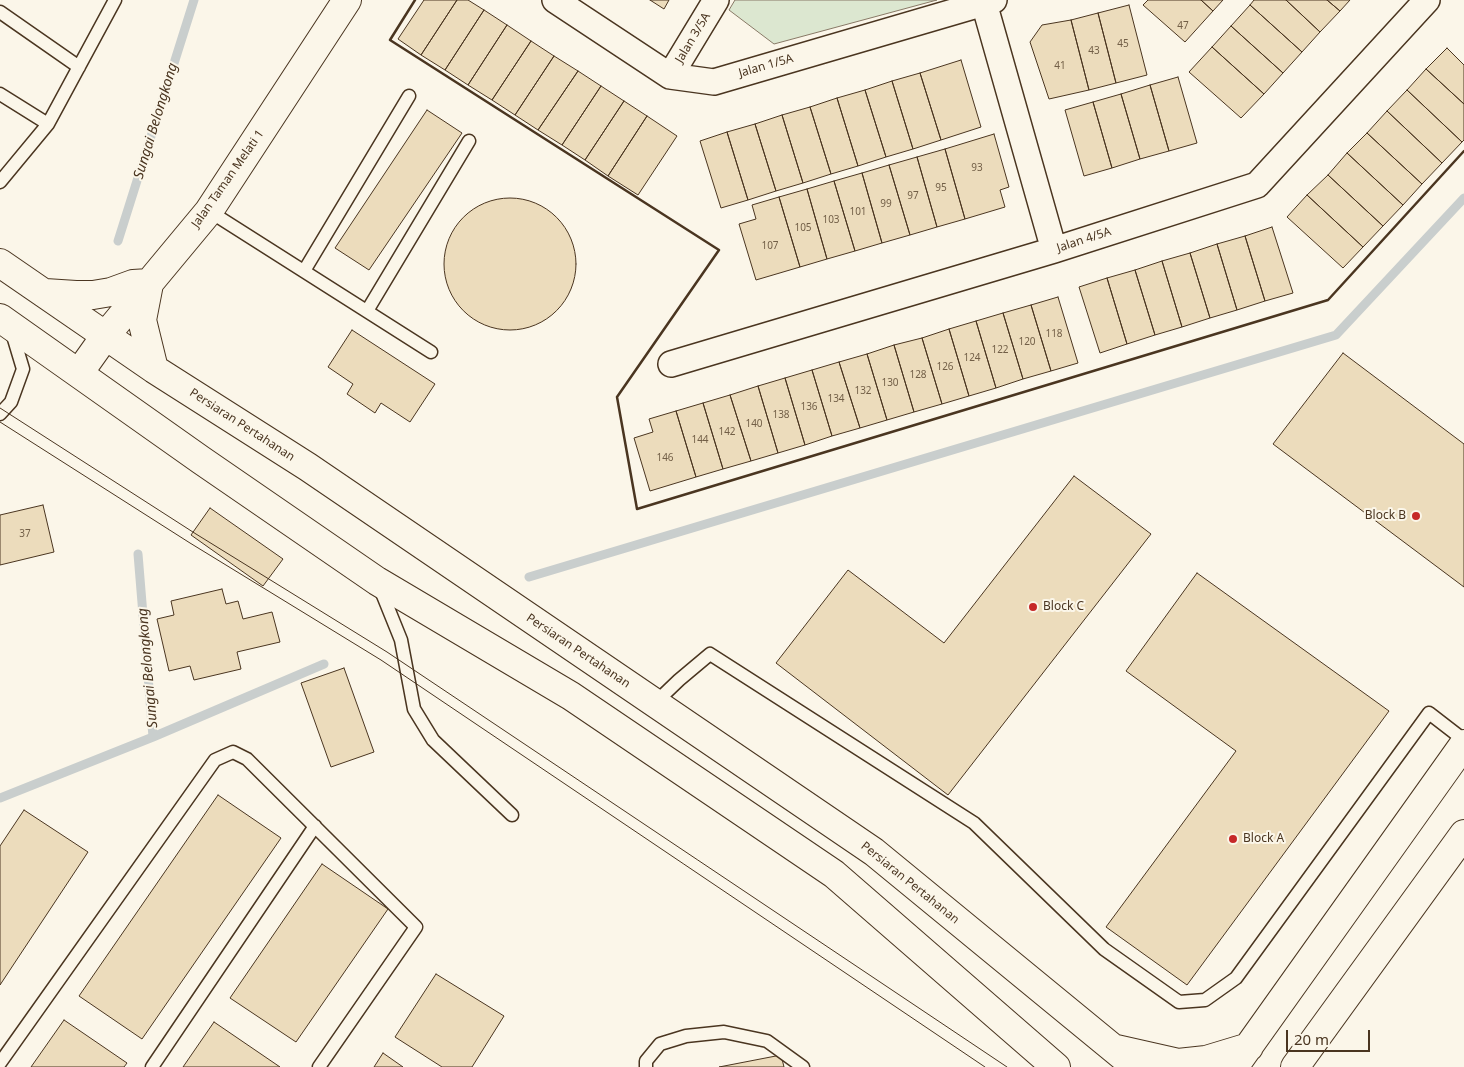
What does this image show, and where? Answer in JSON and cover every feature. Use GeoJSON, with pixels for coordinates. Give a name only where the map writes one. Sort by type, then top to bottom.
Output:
{"type":"FeatureCollection","features":[{"type":"Feature","properties":{"kind":"main road","name":"Jalan Taman Melati 1"},"geometry":{"type":"LineString","coordinates":[[78,373],[209,211],[346,0]]}},
{"type":"Feature","properties":{"kind":"main road","name":"Persiaran Pertahanan"},"geometry":{"type":"LineString","coordinates":[[0,263],[154,369],[308,467],[874,852],[1136,1067]]}},
{"type":"Feature","properties":{"kind":"main road"},"geometry":{"type":"LineString","coordinates":[[44,293],[93,294],[111,292],[133,284],[149,283],[142,320],[154,369]]}},
{"type":"Feature","properties":{"kind":"main road"},"geometry":{"type":"LineString","coordinates":[[5,321],[201,460],[377,581],[571,696],[834,874],[1056,1067]]}},
{"type":"Feature","properties":{"kind":"main road"},"geometry":{"type":"LineString","coordinates":[[1112,1048],[1178,1063],[1241,1057],[1464,742]]}},
{"type":"Feature","properties":{"kind":"main road"},"geometry":{"type":"LineString","coordinates":[[1296,1066],[1464,834]]}},
{"type":"Feature","properties":{"kind":"street","name":"Jalan 1/5A"},"geometry":{"type":"LineString","coordinates":[[555,0],[670,76],[714,82],[989,1]]}},
{"type":"Feature","properties":{"kind":"street","name":"Jalan 3/5A"},"geometry":{"type":"LineString","coordinates":[[670,76],[716,0]]}},
{"type":"Feature","properties":{"kind":"street","name":"Jalan 4/5A"},"geometry":{"type":"LineString","coordinates":[[671,364],[1054,250],[1256,185],[1427,0]]}},
{"type":"Feature","properties":{"kind":"street"},"geometry":{"type":"LineString","coordinates":[[989,1],[1054,250]]}},
{"type":"Feature","properties":{"kind":"lane"},"geometry":{"type":"LineString","coordinates":[[1,180],[48,124],[79,67],[109,2]]}},
{"type":"Feature","properties":{"kind":"lane"},"geometry":{"type":"LineString","coordinates":[[0,12],[79,67]]}},
{"type":"Feature","properties":{"kind":"lane"},"geometry":{"type":"LineString","coordinates":[[0,94],[48,124]]}},
{"type":"Feature","properties":{"kind":"lane"},"geometry":{"type":"LineString","coordinates":[[304,271],[409,96]]}},
{"type":"Feature","properties":{"kind":"lane"},"geometry":{"type":"LineString","coordinates":[[367,311],[469,142]]}},
{"type":"Feature","properties":{"kind":"lane"},"geometry":{"type":"LineString","coordinates":[[209,211],[431,352]]}},
{"type":"Feature","properties":{"kind":"lane"},"geometry":{"type":"LineString","coordinates":[[0,414],[11,402],[22,370],[5,321]]}},
{"type":"Feature","properties":{"kind":"lane"},"geometry":{"type":"LineString","coordinates":[[377,581],[401,640],[414,710],[433,740],[512,815]]}},
{"type":"Feature","properties":{"kind":"lane"},"geometry":{"type":"LineString","coordinates":[[655,703],[710,654],[974,824],[1104,949],[1179,1002],[1204,1000],[1236,978],[1429,713],[1464,742]]}},
{"type":"Feature","properties":{"kind":"lane"},"geometry":{"type":"LineString","coordinates":[[0,1063],[215,760],[233,752],[247,758],[416,926],[319,1067]]}},
{"type":"Feature","properties":{"kind":"lane"},"geometry":{"type":"LineString","coordinates":[[152,1067],[315,826]]}},
{"type":"Feature","properties":{"kind":"lane"},"geometry":{"type":"LineString","coordinates":[[646,1067],[646,1061],[660,1044],[686,1036],[724,1032],[767,1041],[803,1067]]}},
{"type":"Feature","properties":{"kind":"green space"},"geometry":{"type":"Polygon","coordinates":[[[735,0],[937,0],[774,44],[729,10],[735,0]]]}},
{"type":"Feature","properties":{"kind":"building"},"geometry":{"type":"Polygon","coordinates":[[[424,0],[457,0],[421,55],[398,39],[424,0]]]}},
{"type":"Feature","properties":{"kind":"building"},"geometry":{"type":"Polygon","coordinates":[[[457,0],[468,0],[484,10],[445,70],[421,55],[457,0]]]}},
{"type":"Feature","properties":{"kind":"building"},"geometry":{"type":"Polygon","coordinates":[[[650,0],[669,0],[664,9],[650,0]]]}},
{"type":"Feature","properties":{"kind":"building"},"geometry":{"type":"Polygon","coordinates":[[[1148,0],[1201,0],[1213,11],[1185,42],[1143,5],[1148,0]]]}},
{"type":"Feature","properties":{"kind":"building"},"geometry":{"type":"Polygon","coordinates":[[[1201,0],[1223,0],[1213,11],[1201,0]]]}},
{"type":"Feature","properties":{"kind":"building"},"geometry":{"type":"Polygon","coordinates":[[[1254,0],[1286,0],[1320,32],[1302,52],[1250,5],[1254,0]]]}},
{"type":"Feature","properties":{"kind":"building"},"geometry":{"type":"Polygon","coordinates":[[[1286,0],[1327,0],[1340,11],[1320,32],[1286,0]]]}},
{"type":"Feature","properties":{"kind":"building"},"geometry":{"type":"Polygon","coordinates":[[[1327,0],[1350,0],[1340,11],[1327,0]]]}},
{"type":"Feature","properties":{"kind":"building"},"geometry":{"type":"Polygon","coordinates":[[[1129,5],[1147,75],[1116,83],[1098,13],[1129,5]]]}},
{"type":"Feature","properties":{"kind":"building"},"geometry":{"type":"Polygon","coordinates":[[[1250,5],[1302,52],[1283,73],[1231,26],[1250,5]]]}},
{"type":"Feature","properties":{"kind":"building"},"geometry":{"type":"Polygon","coordinates":[[[484,10],[507,25],[468,85],[445,70],[484,10]]]}},
{"type":"Feature","properties":{"kind":"building"},"geometry":{"type":"Polygon","coordinates":[[[1098,13],[1116,83],[1089,90],[1071,20],[1098,13]]]}},
{"type":"Feature","properties":{"kind":"building"},"geometry":{"type":"Polygon","coordinates":[[[1071,20],[1089,90],[1049,99],[1030,42],[1042,25],[1071,20]]]}},
{"type":"Feature","properties":{"kind":"building"},"geometry":{"type":"Polygon","coordinates":[[[507,25],[531,41],[492,100],[468,85],[507,25]]]}},
{"type":"Feature","properties":{"kind":"building"},"geometry":{"type":"Polygon","coordinates":[[[1231,26],[1283,73],[1264,94],[1212,47],[1231,26]]]}},
{"type":"Feature","properties":{"kind":"building"},"geometry":{"type":"Polygon","coordinates":[[[531,41],[554,56],[515,115],[492,100],[531,41]]]}},
{"type":"Feature","properties":{"kind":"building"},"geometry":{"type":"Polygon","coordinates":[[[1212,47],[1264,94],[1241,118],[1189,72],[1212,47]]]}},
{"type":"Feature","properties":{"kind":"building"},"geometry":{"type":"Polygon","coordinates":[[[1447,48],[1464,65],[1464,104],[1426,69],[1447,48]]]}},
{"type":"Feature","properties":{"kind":"building"},"geometry":{"type":"Polygon","coordinates":[[[554,56],[578,71],[538,130],[515,115],[554,56]]]}},
{"type":"Feature","properties":{"kind":"building"},"geometry":{"type":"Polygon","coordinates":[[[961,60],[981,127],[941,140],[920,73],[961,60]]]}},
{"type":"Feature","properties":{"kind":"building"},"geometry":{"type":"Polygon","coordinates":[[[1426,69],[1464,104],[1464,140],[1462,142],[1407,90],[1426,69]]]}},
{"type":"Feature","properties":{"kind":"building"},"geometry":{"type":"Polygon","coordinates":[[[578,71],[601,86],[562,145],[538,130],[578,71]]]}},
{"type":"Feature","properties":{"kind":"building"},"geometry":{"type":"Polygon","coordinates":[[[920,73],[941,140],[913,149],[892,81],[920,73]]]}},
{"type":"Feature","properties":{"kind":"building"},"geometry":{"type":"Polygon","coordinates":[[[1178,77],[1197,143],[1169,151],[1150,85],[1178,77]]]}},
{"type":"Feature","properties":{"kind":"building"},"geometry":{"type":"Polygon","coordinates":[[[892,81],[913,149],[886,157],[865,90],[892,81]]]}},
{"type":"Feature","properties":{"kind":"building"},"geometry":{"type":"Polygon","coordinates":[[[1150,85],[1169,151],[1140,159],[1121,94],[1150,85]]]}},
{"type":"Feature","properties":{"kind":"building"},"geometry":{"type":"Polygon","coordinates":[[[601,86],[624,101],[585,160],[562,145],[601,86]]]}},
{"type":"Feature","properties":{"kind":"building"},"geometry":{"type":"Polygon","coordinates":[[[865,90],[886,157],[858,166],[837,98],[865,90]]]}},
{"type":"Feature","properties":{"kind":"building"},"geometry":{"type":"Polygon","coordinates":[[[1407,90],[1462,142],[1442,163],[1387,111],[1407,90]]]}},
{"type":"Feature","properties":{"kind":"building"},"geometry":{"type":"Polygon","coordinates":[[[1121,94],[1140,159],[1112,168],[1093,102],[1121,94]]]}},
{"type":"Feature","properties":{"kind":"building"},"geometry":{"type":"Polygon","coordinates":[[[837,98],[858,166],[831,174],[810,107],[837,98]]]}},
{"type":"Feature","properties":{"kind":"building"},"geometry":{"type":"Polygon","coordinates":[[[624,101],[647,116],[608,176],[585,160],[624,101]]]}},
{"type":"Feature","properties":{"kind":"building"},"geometry":{"type":"Polygon","coordinates":[[[1093,102],[1112,168],[1084,176],[1065,110],[1093,102]]]}},
{"type":"Feature","properties":{"kind":"building"},"geometry":{"type":"Polygon","coordinates":[[[810,107],[831,174],[803,183],[782,115],[810,107]]]}},
{"type":"Feature","properties":{"kind":"building"},"geometry":{"type":"Polygon","coordinates":[[[427,110],[462,133],[369,270],[335,248],[427,110]]]}},
{"type":"Feature","properties":{"kind":"building"},"geometry":{"type":"Polygon","coordinates":[[[1387,111],[1442,163],[1422,184],[1367,133],[1387,111]]]}},
{"type":"Feature","properties":{"kind":"building"},"geometry":{"type":"Polygon","coordinates":[[[782,115],[803,183],[776,191],[755,124],[782,115]]]}},
{"type":"Feature","properties":{"kind":"building"},"geometry":{"type":"Polygon","coordinates":[[[647,116],[677,136],[638,195],[608,176],[647,116]]]}},
{"type":"Feature","properties":{"kind":"building"},"geometry":{"type":"Polygon","coordinates":[[[755,124],[776,191],[748,200],[727,132],[755,124]]]}},
{"type":"Feature","properties":{"kind":"building"},"geometry":{"type":"Polygon","coordinates":[[[727,132],[748,200],[721,208],[700,141],[727,132]]]}},
{"type":"Feature","properties":{"kind":"building"},"geometry":{"type":"Polygon","coordinates":[[[1367,133],[1422,184],[1403,205],[1347,153],[1367,133]]]}},
{"type":"Feature","properties":{"kind":"building"},"geometry":{"type":"Polygon","coordinates":[[[994,134],[1009,187],[1000,190],[1005,207],[965,219],[945,149],[994,134]]]}},
{"type":"Feature","properties":{"kind":"building"},"geometry":{"type":"Polygon","coordinates":[[[945,149],[965,219],[937,227],[917,157],[945,149]]]}},
{"type":"Feature","properties":{"kind":"building"},"geometry":{"type":"Polygon","coordinates":[[[1347,153],[1403,205],[1383,226],[1328,175],[1347,153]]]}},
{"type":"Feature","properties":{"kind":"building"},"geometry":{"type":"Polygon","coordinates":[[[917,157],[937,227],[910,235],[889,165],[917,157]]]}},
{"type":"Feature","properties":{"kind":"building"},"geometry":{"type":"Polygon","coordinates":[[[889,165],[910,235],[882,243],[862,173],[889,165]]]}},
{"type":"Feature","properties":{"kind":"building"},"geometry":{"type":"Polygon","coordinates":[[[862,173],[882,243],[855,251],[834,181],[862,173]]]}},
{"type":"Feature","properties":{"kind":"building"},"geometry":{"type":"Polygon","coordinates":[[[1328,175],[1383,226],[1363,247],[1307,195],[1328,175]]]}},
{"type":"Feature","properties":{"kind":"building"},"geometry":{"type":"Polygon","coordinates":[[[834,181],[855,251],[827,259],[807,189],[834,181]]]}},
{"type":"Feature","properties":{"kind":"building"},"geometry":{"type":"Polygon","coordinates":[[[807,189],[827,259],[800,267],[779,197],[807,189]]]}},
{"type":"Feature","properties":{"kind":"building"},"geometry":{"type":"Polygon","coordinates":[[[1307,195],[1363,247],[1343,268],[1287,217],[1307,195]]]}},
{"type":"Feature","properties":{"kind":"building"},"geometry":{"type":"Polygon","coordinates":[[[779,197],[800,267],[756,280],[739,224],[756,219],[752,205],[779,197]]]}},
{"type":"Feature","properties":{"kind":"building"},"geometry":{"type":"Polygon","coordinates":[[[510,198],[523,199],[535,203],[557,217],[571,239],[575,251],[575,277],[571,289],[557,311],[535,325],[523,329],[510,330],[497,329],[485,325],[463,311],[449,289],[445,277],[444,264],[445,251],[449,239],[463,217],[485,203],[497,199],[510,198]]]}},
{"type":"Feature","properties":{"kind":"building"},"geometry":{"type":"Polygon","coordinates":[[[1272,227],[1293,293],[1265,301],[1245,236],[1272,227]]]}},
{"type":"Feature","properties":{"kind":"building"},"geometry":{"type":"Polygon","coordinates":[[[1245,236],[1265,301],[1237,310],[1217,244],[1245,236]]]}},
{"type":"Feature","properties":{"kind":"building"},"geometry":{"type":"Polygon","coordinates":[[[1217,244],[1237,310],[1210,318],[1190,253],[1217,244]]]}},
{"type":"Feature","properties":{"kind":"building"},"geometry":{"type":"Polygon","coordinates":[[[1190,253],[1210,318],[1182,327],[1162,261],[1190,253]]]}},
{"type":"Feature","properties":{"kind":"building"},"geometry":{"type":"Polygon","coordinates":[[[1162,261],[1182,327],[1155,335],[1135,270],[1162,261]]]}},
{"type":"Feature","properties":{"kind":"building"},"geometry":{"type":"Polygon","coordinates":[[[1135,270],[1155,335],[1127,344],[1107,278],[1135,270]]]}},
{"type":"Feature","properties":{"kind":"building"},"geometry":{"type":"Polygon","coordinates":[[[1107,278],[1127,344],[1100,353],[1079,287],[1107,278]]]}},
{"type":"Feature","properties":{"kind":"building"},"geometry":{"type":"Polygon","coordinates":[[[1058,297],[1078,363],[1051,371],[1031,305],[1058,297]]]}},
{"type":"Feature","properties":{"kind":"building"},"geometry":{"type":"Polygon","coordinates":[[[1031,305],[1051,371],[1023,379],[1003,313],[1031,305]]]}},
{"type":"Feature","properties":{"kind":"building"},"geometry":{"type":"Polygon","coordinates":[[[1003,313],[1023,379],[996,388],[976,321],[1003,313]]]}},
{"type":"Feature","properties":{"kind":"building"},"geometry":{"type":"Polygon","coordinates":[[[976,321],[996,388],[969,396],[949,329],[976,321]]]}},
{"type":"Feature","properties":{"kind":"building"},"geometry":{"type":"Polygon","coordinates":[[[949,329],[969,396],[942,404],[922,338],[949,329]]]}},
{"type":"Feature","properties":{"kind":"building"},"geometry":{"type":"Polygon","coordinates":[[[352,330],[435,384],[410,422],[381,403],[375,413],[347,394],[353,384],[328,367],[352,330]]]}},
{"type":"Feature","properties":{"kind":"building"},"geometry":{"type":"Polygon","coordinates":[[[922,338],[942,404],[914,412],[894,345],[922,338]]]}},
{"type":"Feature","properties":{"kind":"building"},"geometry":{"type":"Polygon","coordinates":[[[894,345],[914,412],[887,420],[867,354],[894,345]]]}},
{"type":"Feature","properties":{"kind":"building","name":"Block B"},"geometry":{"type":"Polygon","coordinates":[[[1343,353],[1464,444],[1464,587],[1273,444],[1343,353]]]}},
{"type":"Feature","properties":{"kind":"building"},"geometry":{"type":"Polygon","coordinates":[[[867,354],[887,420],[860,428],[839,362],[867,354]]]}},
{"type":"Feature","properties":{"kind":"building"},"geometry":{"type":"Polygon","coordinates":[[[839,362],[860,428],[832,436],[812,370],[839,362]]]}},
{"type":"Feature","properties":{"kind":"building"},"geometry":{"type":"Polygon","coordinates":[[[812,370],[832,436],[805,445],[785,378],[812,370]]]}},
{"type":"Feature","properties":{"kind":"building"},"geometry":{"type":"Polygon","coordinates":[[[785,378],[805,445],[778,453],[758,386],[785,378]]]}},
{"type":"Feature","properties":{"kind":"building"},"geometry":{"type":"Polygon","coordinates":[[[758,386],[778,453],[751,461],[730,395],[758,386]]]}},
{"type":"Feature","properties":{"kind":"building"},"geometry":{"type":"Polygon","coordinates":[[[730,395],[751,461],[723,469],[703,403],[730,395]]]}},
{"type":"Feature","properties":{"kind":"building"},"geometry":{"type":"Polygon","coordinates":[[[703,403],[723,469],[696,477],[676,411],[703,403]]]}},
{"type":"Feature","properties":{"kind":"building"},"geometry":{"type":"Polygon","coordinates":[[[676,411],[696,477],[650,491],[634,438],[653,432],[649,419],[676,411]]]}},
{"type":"Feature","properties":{"kind":"building","name":"Block C"},"geometry":{"type":"Polygon","coordinates":[[[1074,476],[1151,534],[948,795],[776,663],[848,570],[944,643],[1074,476]]]}},
{"type":"Feature","properties":{"kind":"building"},"geometry":{"type":"Polygon","coordinates":[[[43,505],[54,552],[0,565],[0,515],[43,505]]]}},
{"type":"Feature","properties":{"kind":"building"},"geometry":{"type":"Polygon","coordinates":[[[210,508],[283,559],[263,586],[191,535],[210,508]]]}},
{"type":"Feature","properties":{"kind":"building","name":"Block A"},"geometry":{"type":"Polygon","coordinates":[[[1197,573],[1389,711],[1187,985],[1106,927],[1236,751],[1126,671],[1197,573]]]}},
{"type":"Feature","properties":{"kind":"building"},"geometry":{"type":"Polygon","coordinates":[[[222,589],[226,604],[238,601],[243,619],[272,612],[280,642],[237,652],[241,669],[194,680],[190,666],[169,671],[157,619],[174,615],[171,601],[222,589]]]}},
{"type":"Feature","properties":{"kind":"building"},"geometry":{"type":"Polygon","coordinates":[[[344,668],[374,752],[331,767],[301,683],[344,668]]]}},
{"type":"Feature","properties":{"kind":"building"},"geometry":{"type":"Polygon","coordinates":[[[218,795],[281,838],[142,1039],[79,996],[218,795]]]}},
{"type":"Feature","properties":{"kind":"building"},"geometry":{"type":"Polygon","coordinates":[[[24,810],[88,852],[0,985],[0,846],[24,810]]]}},
{"type":"Feature","properties":{"kind":"building"},"geometry":{"type":"Polygon","coordinates":[[[322,864],[388,909],[296,1042],[230,998],[322,864]]]}},
{"type":"Feature","properties":{"kind":"building"},"geometry":{"type":"Polygon","coordinates":[[[436,974],[504,1016],[472,1067],[442,1067],[395,1037],[436,974]]]}},
{"type":"Feature","properties":{"kind":"building"},"geometry":{"type":"Polygon","coordinates":[[[64,1020],[127,1063],[124,1067],[31,1067],[64,1020]]]}},
{"type":"Feature","properties":{"kind":"building"},"geometry":{"type":"Polygon","coordinates":[[[214,1022],[280,1067],[183,1067],[214,1022]]]}},
{"type":"Feature","properties":{"kind":"building"},"geometry":{"type":"Polygon","coordinates":[[[383,1053],[403,1067],[374,1067],[383,1053]]]}},
{"type":"Feature","properties":{"kind":"building"},"geometry":{"type":"Polygon","coordinates":[[[781,1055],[784,1067],[719,1067],[781,1055]]]}},
{"type":"Feature","properties":{"kind":"waterway","name":"Sungai Belongkong"},"geometry":{"type":"LineString","coordinates":[[118,241],[194,0]]}},
{"type":"Feature","properties":{"kind":"waterway"},"geometry":{"type":"LineString","coordinates":[[529,577],[1336,335],[1464,198]]}},
{"type":"Feature","properties":{"kind":"waterway","name":"Sungai Belongkong"},"geometry":{"type":"LineString","coordinates":[[138,554],[153,737]]}},
{"type":"Feature","properties":{"kind":"waterway"},"geometry":{"type":"LineString","coordinates":[[0,798],[153,737],[324,664]]}},
{"type":"Feature","properties":{"kind":"tram line"},"geometry":{"type":"LineString","coordinates":[[0,408],[196,534],[387,652],[1007,1067]]}},
{"type":"Feature","properties":{"kind":"tram line"},"geometry":{"type":"LineString","coordinates":[[0,422],[190,543],[381,660],[985,1067]]}},
{"type":"Feature","properties":{"kind":"wall"},"geometry":{"type":"LineString","coordinates":[[415,0],[390,40],[719,250],[617,397],[637,509],[1328,300],[1464,151]]}},
{"type":"Feature","properties":{"kind":"place","name":"Block B"},"geometry":{"type":"Point","coordinates":[1416,516]}},
{"type":"Feature","properties":{"kind":"place","name":"Block C"},"geometry":{"type":"Point","coordinates":[1033,607]}},
{"type":"Feature","properties":{"kind":"place","name":"Block A"},"geometry":{"type":"Point","coordinates":[1233,839]}}]}
